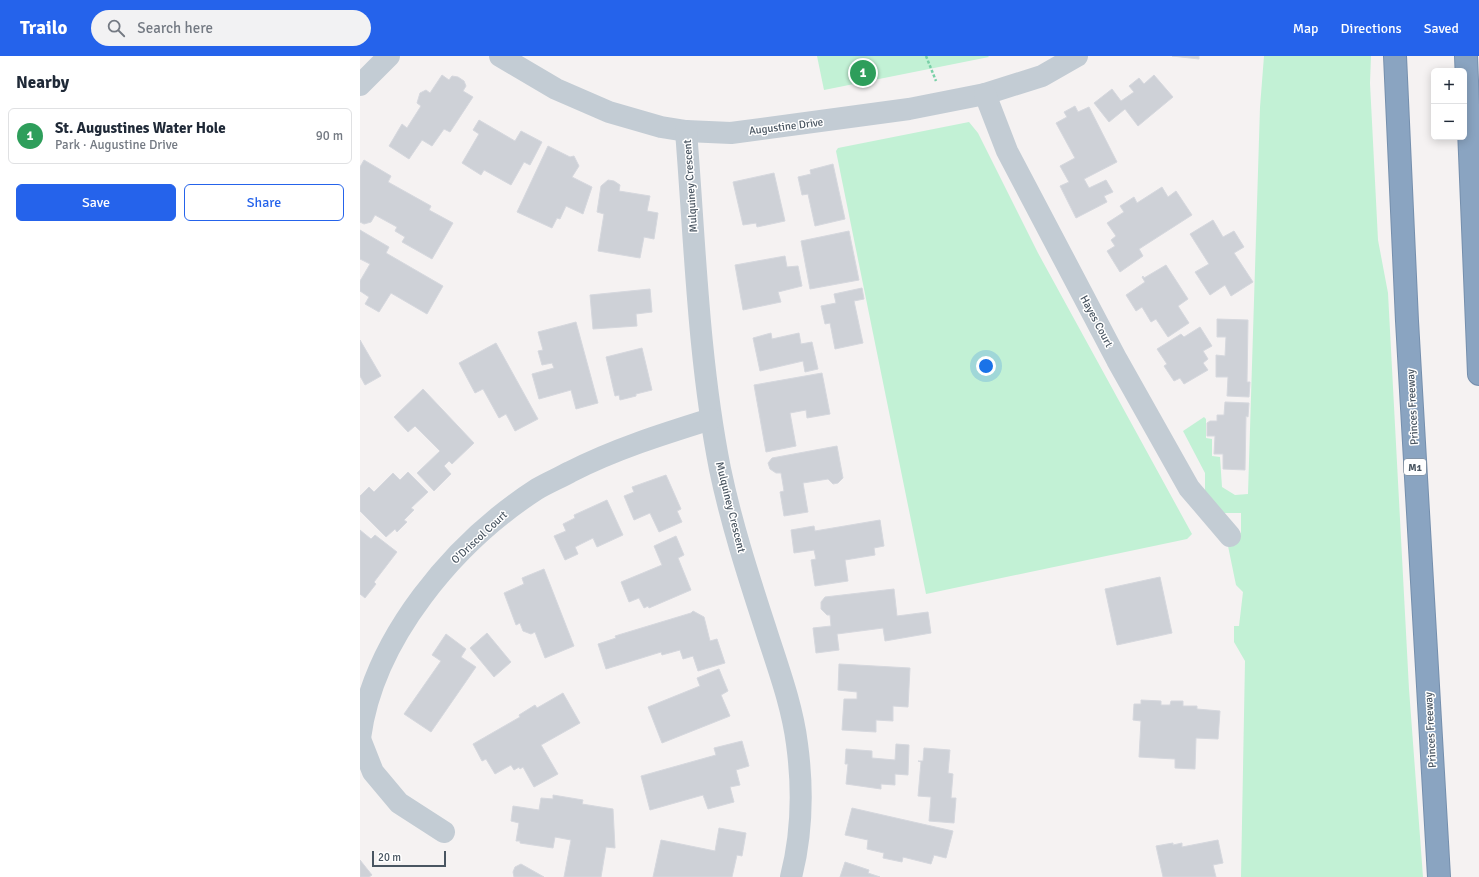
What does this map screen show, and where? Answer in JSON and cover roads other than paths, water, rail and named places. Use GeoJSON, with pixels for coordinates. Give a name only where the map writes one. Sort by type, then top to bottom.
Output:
{"type":"FeatureCollection","features":[{"type":"Feature","properties":{"kind":"highway","name":"Princes Freeway"},"geometry":{"type":"LineString","coordinates":[[1395,56],[1408,344],[1439,877]]}},
{"type":"Feature","properties":{"kind":"highway"},"geometry":{"type":"LineString","coordinates":[[1466,56],[1479,374]]}},
{"type":"Feature","properties":{"kind":"street"},"geometry":{"type":"LineString","coordinates":[[360,85],[389,56]]}},
{"type":"Feature","properties":{"kind":"street","name":"Augustine Drive"},"geometry":{"type":"LineString","coordinates":[[500,56],[556,89],[609,112],[661,127],[686,131],[731,134],[908,109],[985,94],[1042,76],[1077,56]]}},
{"type":"Feature","properties":{"kind":"street","name":"Hayes Court"},"geometry":{"type":"LineString","coordinates":[[985,94],[1007,151],[1121,367],[1189,488],[1230,536]]}},
{"type":"Feature","properties":{"kind":"street","name":"Mulquiney Crescent"},"geometry":{"type":"LineString","coordinates":[[686,131],[693,230],[711,419],[721,471],[747,573],[783,683],[797,744],[802,806],[791,877]]}},
{"type":"Feature","properties":{"kind":"street","name":"O'Driscol Court"},"geometry":{"type":"LineString","coordinates":[[444,832],[399,803],[373,772],[360,739],[363,713],[373,684],[390,645],[408,616],[438,577],[499,516],[538,488],[595,460],[643,440],[711,419]]}},
{"type":"Feature","properties":{"kind":"place","name":"St. Augustines Water Hole"},"geometry":{"type":"Point","coordinates":[863,73]}}]}
